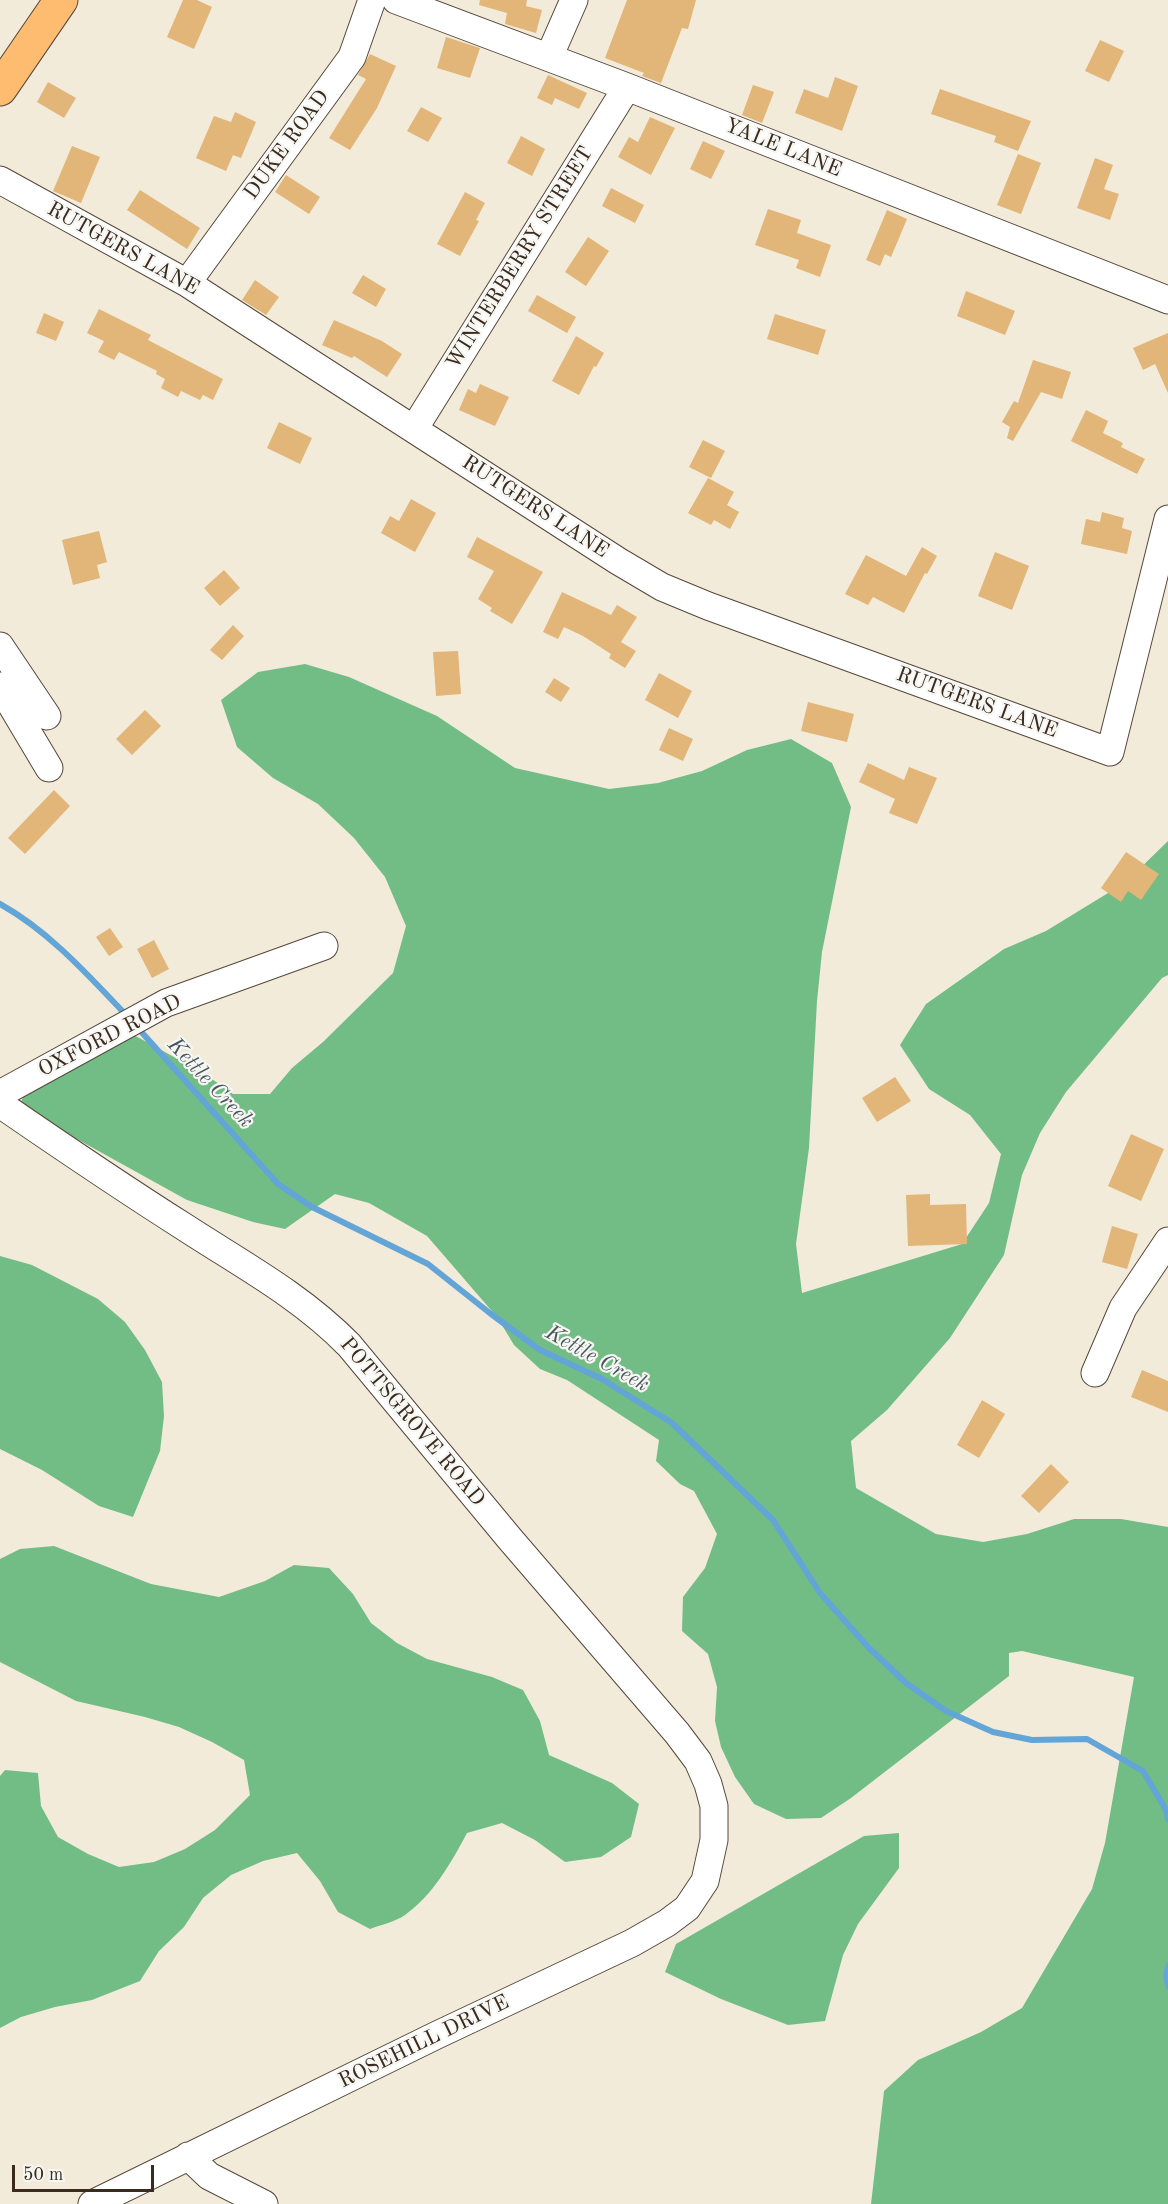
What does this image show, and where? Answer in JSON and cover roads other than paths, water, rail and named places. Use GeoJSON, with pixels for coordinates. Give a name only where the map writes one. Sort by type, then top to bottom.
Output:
{"type":"FeatureCollection","features":[{"type":"Feature","properties":{"kind":"main road"},"geometry":{"type":"LineString","coordinates":[[4,74],[61,0]]}},
{"type":"Feature","properties":{"kind":"street","name":"DUKE ROAD"},"geometry":{"type":"LineString","coordinates":[[186,283],[352,57],[372,0]]}},
{"type":"Feature","properties":{"kind":"street","name":"YALE LANE"},"geometry":{"type":"LineString","coordinates":[[396,0],[627,87],[1168,300]]}},
{"type":"Feature","properties":{"kind":"street"},"geometry":{"type":"LineString","coordinates":[[549,57],[574,0]]}},
{"type":"Feature","properties":{"kind":"street","name":"WINTERBERRY STREET"},"geometry":{"type":"LineString","coordinates":[[414,429],[627,87]]}},
{"type":"Feature","properties":{"kind":"street","name":"RUTGERS LANE"},"geometry":{"type":"LineString","coordinates":[[0,180],[186,283],[662,587],[708,606],[1110,752],[1168,519]]}},
{"type":"Feature","properties":{"kind":"street"},"geometry":{"type":"LineString","coordinates":[[0,646],[47,716]]}},
{"type":"Feature","properties":{"kind":"street"},"geometry":{"type":"LineString","coordinates":[[0,686],[49,768]]}},
{"type":"Feature","properties":{"kind":"street","name":"OXFORD ROAD"},"geometry":{"type":"LineString","coordinates":[[0,1094],[166,1003],[324,946]]}},
{"type":"Feature","properties":{"kind":"street","name":"POTTSGROVE ROAD"},"geometry":{"type":"LineString","coordinates":[[0,1104],[125,1190],[281,1287],[314,1312],[349,1345],[698,1761],[714,1806],[714,1840]]}},
{"type":"Feature","properties":{"kind":"street"},"geometry":{"type":"LineString","coordinates":[[1095,1373],[1123,1308],[1168,1241]]}},
{"type":"Feature","properties":{"kind":"street","name":"ROSEHILL DRIVE"},"geometry":{"type":"LineString","coordinates":[[92,2204],[632,1943],[667,1923],[687,1908],[705,1881],[714,1840]]}},
{"type":"Feature","properties":{"kind":"street"},"geometry":{"type":"LineString","coordinates":[[188,2156],[209,2176],[264,2204]]}},
{"type":"Feature","properties":{"kind":"waterway","name":"Kettle Creek"},"geometry":{"type":"LineString","coordinates":[[0,904],[52,941],[127,1016]]}},
{"type":"Feature","properties":{"kind":"waterway","name":"Kettle Creek"},"geometry":{"type":"LineString","coordinates":[[136,1026],[278,1184],[312,1207],[428,1264],[540,1350],[602,1379],[672,1423],[773,1520],[820,1593],[868,1647],[906,1683],[946,1711],[993,1732],[1032,1740],[1087,1739],[1143,1771],[1166,1810],[1168,1819]]}},
{"type":"Feature","properties":{"kind":"waterway","name":"Kettle Creek"},"geometry":{"type":"LineString","coordinates":[[1168,1966],[1166,1976],[1168,1986]]}}]}
